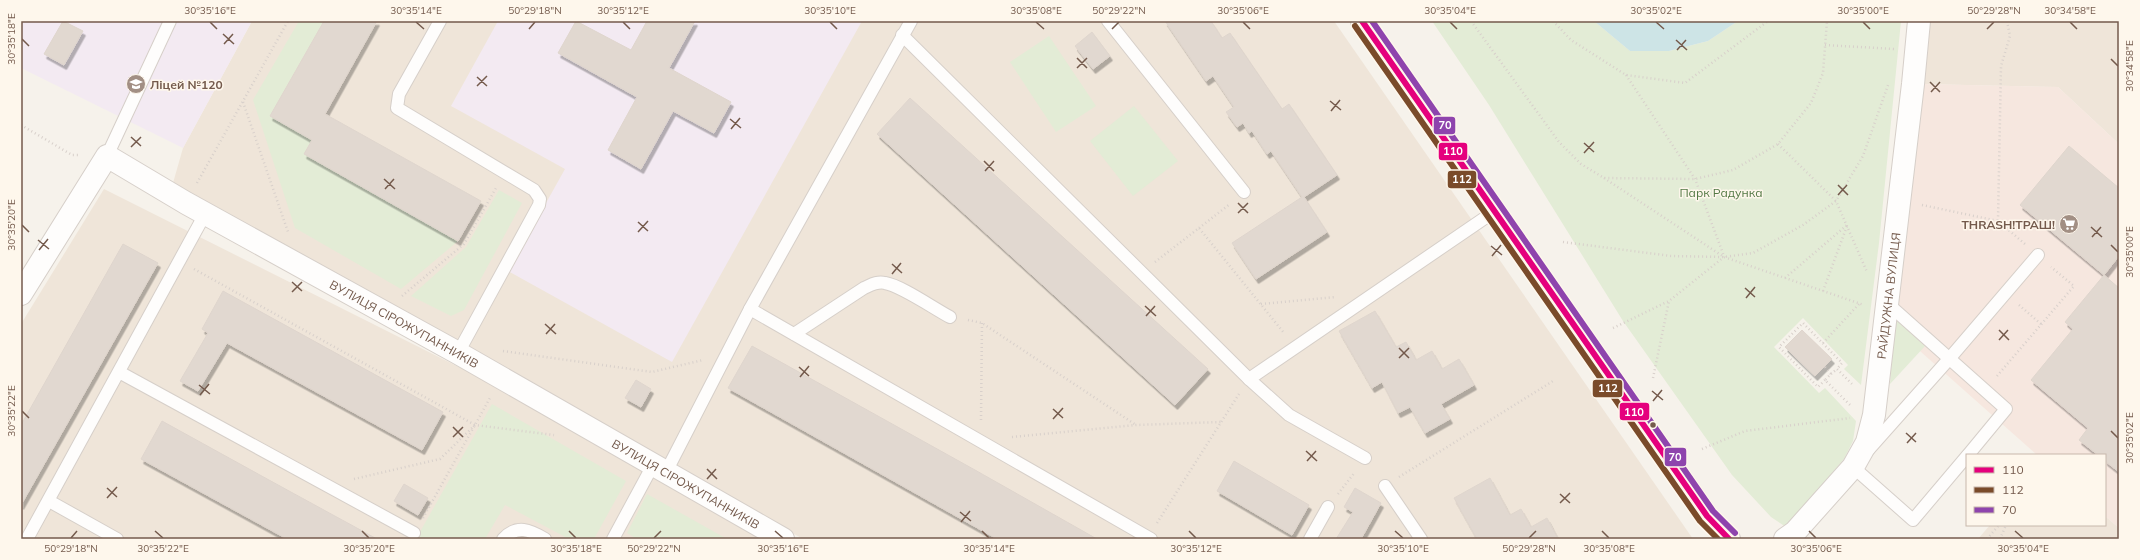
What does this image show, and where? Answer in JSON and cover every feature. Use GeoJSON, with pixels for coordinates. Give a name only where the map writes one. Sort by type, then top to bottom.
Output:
{"type":"FeatureCollection","features":[{"type":"Feature","properties":{"kind":"street"},"geometry":{"type":"LineString","coordinates":[[1362,21],[1707,516],[1729,539]]}},
{"type":"Feature","properties":{"kind":"street","name":"РАЙДУЖНА ВУЛИЦЯ"},"geometry":{"type":"LineString","coordinates":[[1785,539],[1795,532],[1854,467],[1867,442],[1874,415],[1915,70],[1919,21]]}},
{"type":"Feature","properties":{"kind":"street","name":"ВУЛИЦЯ СІРОЖУПАННИКІВ"},"geometry":{"type":"LineString","coordinates":[[107,156],[205,214],[458,353],[783,539]]}},
{"type":"Feature","properties":{"kind":"street"},"geometry":{"type":"LineString","coordinates":[[21,294],[107,156]]}},
{"type":"Feature","properties":{"kind":"lane"},"geometry":{"type":"LineString","coordinates":[[107,156],[170,21]]}},
{"type":"Feature","properties":{"kind":"lane"},"geometry":{"type":"LineString","coordinates":[[440,21],[399,94],[397,108],[534,190],[540,199],[539,205],[458,353]]}},
{"type":"Feature","properties":{"kind":"lane"},"geometry":{"type":"LineString","coordinates":[[613,539],[659,468],[725,355],[911,21]]}},
{"type":"Feature","properties":{"kind":"lane"},"geometry":{"type":"LineString","coordinates":[[1108,21],[1244,192]]}},
{"type":"Feature","properties":{"kind":"lane"},"geometry":{"type":"LineString","coordinates":[[902,35],[1249,379],[1289,415],[1365,458]]}},
{"type":"Feature","properties":{"kind":"lane"},"geometry":{"type":"LineString","coordinates":[[1249,379],[1495,211]]}},
{"type":"Feature","properties":{"kind":"lane"},"geometry":{"type":"LineString","coordinates":[[27,539],[205,214]]}},
{"type":"Feature","properties":{"kind":"lane"},"geometry":{"type":"LineString","coordinates":[[1966,456],[1913,520],[1854,467],[2006,294],[2038,255]]}},
{"type":"Feature","properties":{"kind":"lane"},"geometry":{"type":"LineString","coordinates":[[794,334],[864,288],[875,283],[885,283],[897,287],[950,317]]}},
{"type":"Feature","properties":{"kind":"lane"},"geometry":{"type":"LineString","coordinates":[[1888,304],[2006,409],[1968,454]]}},
{"type":"Feature","properties":{"kind":"lane"},"geometry":{"type":"LineString","coordinates":[[750,309],[981,440],[1149,538]]}},
{"type":"Feature","properties":{"kind":"lane"},"geometry":{"type":"LineString","coordinates":[[119,372],[414,533]]}},
{"type":"Feature","properties":{"kind":"lane"},"geometry":{"type":"LineString","coordinates":[[1385,486],[1421,539]]}},
{"type":"Feature","properties":{"kind":"lane"},"geometry":{"type":"LineString","coordinates":[[49,501],[117,539]]}},
{"type":"Feature","properties":{"kind":"lane"},"geometry":{"type":"LineString","coordinates":[[1310,539],[1328,507]]}},
{"type":"Feature","properties":{"kind":"lane"},"geometry":{"type":"LineString","coordinates":[[503,539],[512,531],[521,529],[530,530],[545,539]]}},
{"type":"Feature","properties":{"kind":"path"},"geometry":{"type":"LineString","coordinates":[[186,203],[288,21]]}},
{"type":"Feature","properties":{"kind":"path"},"geometry":{"type":"LineString","coordinates":[[1471,21],[1559,142],[1581,164],[1724,257],[1859,304],[1875,307],[1888,304]]}},
{"type":"Feature","properties":{"kind":"path"},"geometry":{"type":"LineString","coordinates":[[1553,21],[1571,40],[1626,75],[1694,180],[1724,257]]}},
{"type":"Feature","properties":{"kind":"path"},"geometry":{"type":"LineString","coordinates":[[1626,75],[1685,83],[1768,21]]}},
{"type":"Feature","properties":{"kind":"path"},"geometry":{"type":"LineString","coordinates":[[1604,178],[1694,180],[1733,170],[1778,144],[1811,103],[1823,73],[1827,21]]}},
{"type":"Feature","properties":{"kind":"path"},"geometry":{"type":"LineString","coordinates":[[1998,221],[2001,66],[2010,36],[2007,21]]}},
{"type":"Feature","properties":{"kind":"path"},"geometry":{"type":"LineString","coordinates":[[1825,45],[1900,49]]}},
{"type":"Feature","properties":{"kind":"path"},"geometry":{"type":"LineString","coordinates":[[1563,242],[1671,256],[1724,257],[1753,253],[1803,225],[1836,200],[1864,156],[1889,83]]}},
{"type":"Feature","properties":{"kind":"path"},"geometry":{"type":"LineString","coordinates":[[243,102],[288,233],[286,259]]}},
{"type":"Feature","properties":{"kind":"path"},"geometry":{"type":"LineString","coordinates":[[21,125],[72,155],[107,156]]}},
{"type":"Feature","properties":{"kind":"path"},"geometry":{"type":"LineString","coordinates":[[1778,144],[1836,200],[1870,279]]}},
{"type":"Feature","properties":{"kind":"path"},"geometry":{"type":"LineString","coordinates":[[400,297],[464,244],[505,173]]}},
{"type":"Feature","properties":{"kind":"path"},"geometry":{"type":"LineString","coordinates":[[1142,272],[1244,192]]}},
{"type":"Feature","properties":{"kind":"path"},"geometry":{"type":"LineString","coordinates":[[1915,204],[1998,221],[2074,286],[1985,391]]}},
{"type":"Feature","properties":{"kind":"path"},"geometry":{"type":"LineString","coordinates":[[1785,278],[1847,226]]}},
{"type":"Feature","properties":{"kind":"path"},"geometry":{"type":"LineString","coordinates":[[1823,291],[1847,226]]}},
{"type":"Feature","properties":{"kind":"path"},"geometry":{"type":"LineString","coordinates":[[1199,228],[1295,347]]}},
{"type":"Feature","properties":{"kind":"path"},"geometry":{"type":"LineString","coordinates":[[1613,328],[1670,301],[1724,257]]}},
{"type":"Feature","properties":{"kind":"path"},"geometry":{"type":"LineString","coordinates":[[180,261],[475,425],[560,436]]}},
{"type":"Feature","properties":{"kind":"path"},"geometry":{"type":"LineString","coordinates":[[2006,294],[2041,324]]}},
{"type":"Feature","properties":{"kind":"path"},"geometry":{"type":"LineString","coordinates":[[1261,304],[1337,297]]}},
{"type":"Feature","properties":{"kind":"path"},"geometry":{"type":"LineString","coordinates":[[1653,378],[1670,301]]}},
{"type":"Feature","properties":{"kind":"path"},"geometry":{"type":"LineString","coordinates":[[1823,343],[1859,304]]}},
{"type":"Feature","properties":{"kind":"path"},"geometry":{"type":"LineString","coordinates":[[950,317],[982,323],[1136,426]]}},
{"type":"Feature","properties":{"kind":"path"},"geometry":{"type":"LineString","coordinates":[[982,323],[981,440],[1136,426],[1221,422]]}},
{"type":"Feature","properties":{"kind":"path"},"geometry":{"type":"LineString","coordinates":[[1803,323],[1842,363],[1837,369],[1818,387],[1779,347],[1803,323]]}},
{"type":"Feature","properties":{"kind":"path"},"geometry":{"type":"LineString","coordinates":[[497,350],[652,372],[725,355]]}},
{"type":"Feature","properties":{"kind":"path"},"geometry":{"type":"LineString","coordinates":[[1825,367],[1831,374]]}},
{"type":"Feature","properties":{"kind":"path"},"geometry":{"type":"LineString","coordinates":[[1837,369],[1859,391]]}},
{"type":"Feature","properties":{"kind":"path"},"geometry":{"type":"LineString","coordinates":[[1149,538],[1249,379]]}},
{"type":"Feature","properties":{"kind":"path"},"geometry":{"type":"LineString","coordinates":[[1825,380],[1857,412]]}},
{"type":"Feature","properties":{"kind":"path"},"geometry":{"type":"LineString","coordinates":[[1385,486],[1553,381]]}},
{"type":"Feature","properties":{"kind":"path"},"geometry":{"type":"LineString","coordinates":[[414,533],[494,392]]}},
{"type":"Feature","properties":{"kind":"path"},"geometry":{"type":"LineString","coordinates":[[1702,449],[1745,431],[1855,418]]}},
{"type":"Feature","properties":{"kind":"path"},"geometry":{"type":"LineString","coordinates":[[328,485],[440,460],[475,425]]}},
{"type":"Feature","properties":{"kind":"path"},"geometry":{"type":"LineString","coordinates":[[1328,507],[1365,458]]}},
{"type":"Feature","properties":{"kind":"path"},"geometry":{"type":"LineString","coordinates":[[1987,539],[1998,526]]}},
{"type":"Feature","properties":{"kind":"path"},"geometry":{"type":"LineString","coordinates":[[2000,539],[2006,526]]}},
{"type":"Feature","properties":{"kind":"shaded area","name":"Ліцей №120"},"geometry":{"type":"Polygon","coordinates":[[[21,21],[252,21],[183,148],[21,68],[21,21]]]}},
{"type":"Feature","properties":{"kind":"shaded area"},"geometry":{"type":"Polygon","coordinates":[[[252,21],[1334,21],[1693,539],[803,539],[173,183],[183,148],[252,21]]]}},
{"type":"Feature","properties":{"kind":"shaded area"},"geometry":{"type":"Polygon","coordinates":[[[498,21],[862,21],[672,362],[508,271],[565,169],[451,106],[498,21]]]}},
{"type":"Feature","properties":{"kind":"shaded area"},"geometry":{"type":"Polygon","coordinates":[[[1927,21],[2119,21],[2119,144],[2058,87],[1922,84],[1927,21]]]}},
{"type":"Feature","properties":{"kind":"shaded area"},"geometry":{"type":"Polygon","coordinates":[[[1922,84],[2058,87],[2119,144],[2119,528],[2106,517],[2106,454],[2036,454],[1894,328],[1922,84]]]}},
{"type":"Feature","properties":{"kind":"shaded area"},"geometry":{"type":"Polygon","coordinates":[[[104,189],[666,471],[785,539],[21,539],[21,324],[104,189]]]}},
{"type":"Feature","properties":{"kind":"shaded area"},"geometry":{"type":"Polygon","coordinates":[[[2106,517],[2119,528],[2119,539],[1978,539],[1989,526],[2106,526],[2106,517]]]}},
{"type":"Feature","properties":{"kind":"green space"},"geometry":{"type":"Polygon","coordinates":[[[299,21],[324,21],[270,116],[312,140],[304,154],[458,241],[401,289],[295,228],[253,100],[299,21]]]}},
{"type":"Feature","properties":{"kind":"green space","name":"Парк Радунка"},"geometry":{"type":"Polygon","coordinates":[[[1432,21],[1594,21],[1630,51],[1669,51],[1708,41],[1738,21],[1901,21],[1879,243],[1861,385],[1844,369],[1848,365],[1803,318],[1774,347],[1819,393],[1825,388],[1856,421],[1853,441],[1844,459],[1786,527],[1771,517],[1732,475],[1623,321],[1489,105],[1432,21]]]}},
{"type":"Feature","properties":{"kind":"green space"},"geometry":{"type":"Polygon","coordinates":[[[1049,36],[1096,106],[1056,132],[1010,62],[1049,36]]]}},
{"type":"Feature","properties":{"kind":"green space"},"geometry":{"type":"Polygon","coordinates":[[[1134,106],[1178,161],[1133,196],[1090,141],[1134,106]]]}},
{"type":"Feature","properties":{"kind":"green space"},"geometry":{"type":"Polygon","coordinates":[[[499,190],[522,203],[464,310],[451,316],[411,296],[466,247],[499,190]]]}},
{"type":"Feature","properties":{"kind":"green space"},"geometry":{"type":"Polygon","coordinates":[[[1895,318],[1925,346],[1890,384],[1895,318]]]}},
{"type":"Feature","properties":{"kind":"green space"},"geometry":{"type":"Polygon","coordinates":[[[492,404],[626,481],[594,539],[569,539],[505,505],[485,539],[416,539],[492,404]]]}},
{"type":"Feature","properties":{"kind":"green space"},"geometry":{"type":"Polygon","coordinates":[[[647,494],[727,539],[637,539],[627,533],[647,494]]]}},
{"type":"Feature","properties":{"kind":"water"},"geometry":{"type":"Polygon","coordinates":[[[1594,21],[1738,21],[1708,41],[1669,51],[1630,51],[1594,21]]]}},
{"type":"Feature","properties":{"kind":"building"},"geometry":{"type":"Polygon","coordinates":[[[63,21],[83,31],[64,65],[44,54],[63,21]]]}},
{"type":"Feature","properties":{"kind":"building"},"geometry":{"type":"Polygon","coordinates":[[[324,21],[377,21],[325,114],[481,201],[458,241],[304,154],[312,140],[270,116],[324,21]]]}},
{"type":"Feature","properties":{"kind":"building"},"geometry":{"type":"Polygon","coordinates":[[[576,21],[631,50],[647,21],[695,21],[669,68],[731,102],[714,133],[673,111],[641,169],[608,150],[637,97],[558,53],[576,21]]]}},
{"type":"Feature","properties":{"kind":"building"},"geometry":{"type":"Polygon","coordinates":[[[1165,21],[1211,21],[1222,38],[1230,33],[1282,109],[1289,104],[1337,175],[1304,197],[1327,232],[1256,279],[1232,243],[1302,197],[1271,151],[1267,154],[1252,131],[1249,133],[1243,123],[1237,127],[1226,112],[1234,107],[1213,76],[1206,81],[1165,21]]]}},
{"type":"Feature","properties":{"kind":"building"},"geometry":{"type":"Polygon","coordinates":[[[1092,32],[1110,56],[1093,69],[1075,46],[1092,32]]]}},
{"type":"Feature","properties":{"kind":"building"},"geometry":{"type":"Polygon","coordinates":[[[910,98],[1208,369],[1175,405],[877,134],[910,98]]]}},
{"type":"Feature","properties":{"kind":"building"},"geometry":{"type":"Polygon","coordinates":[[[2069,146],[2119,188],[2119,256],[2104,275],[2020,205],[2069,146]]]}},
{"type":"Feature","properties":{"kind":"building"},"geometry":{"type":"Polygon","coordinates":[[[123,244],[158,263],[21,505],[21,425],[123,244]]]}},
{"type":"Feature","properties":{"kind":"building"},"geometry":{"type":"Polygon","coordinates":[[[2104,275],[2119,288],[2119,472],[2106,462],[2106,454],[2097,454],[2079,440],[2088,428],[2031,380],[2073,329],[2065,322],[2104,275]]]}},
{"type":"Feature","properties":{"kind":"building"},"geometry":{"type":"Polygon","coordinates":[[[223,291],[443,412],[422,450],[227,343],[198,391],[180,381],[208,333],[202,329],[223,291]]]}},
{"type":"Feature","properties":{"kind":"building"},"geometry":{"type":"Polygon","coordinates":[[[1375,311],[1396,347],[1406,342],[1416,360],[1432,351],[1442,369],[1459,359],[1474,385],[1441,404],[1450,419],[1425,433],[1410,407],[1398,413],[1382,382],[1372,388],[1339,331],[1375,311]]]}},
{"type":"Feature","properties":{"kind":"building"},"geometry":{"type":"Polygon","coordinates":[[[1802,330],[1832,359],[1815,376],[1785,347],[1802,330]]]}},
{"type":"Feature","properties":{"kind":"building"},"geometry":{"type":"Polygon","coordinates":[[[752,346],[1097,539],[997,539],[728,388],[752,346]]]}},
{"type":"Feature","properties":{"kind":"building"},"geometry":{"type":"Polygon","coordinates":[[[636,380],[651,389],[641,407],[625,398],[636,380]]]}},
{"type":"Feature","properties":{"kind":"building"},"geometry":{"type":"Polygon","coordinates":[[[162,421],[377,539],[287,539],[141,459],[162,421]]]}},
{"type":"Feature","properties":{"kind":"building"},"geometry":{"type":"Polygon","coordinates":[[[1234,461],[1309,505],[1292,535],[1217,491],[1234,461]]]}},
{"type":"Feature","properties":{"kind":"building"},"geometry":{"type":"Polygon","coordinates":[[[1490,478],[1510,515],[1521,509],[1531,527],[1547,518],[1558,539],[1477,539],[1454,498],[1490,478]]]}},
{"type":"Feature","properties":{"kind":"building"},"geometry":{"type":"Polygon","coordinates":[[[404,484],[428,498],[418,515],[394,501],[404,484]]]}},
{"type":"Feature","properties":{"kind":"building"},"geometry":{"type":"Polygon","coordinates":[[[1355,488],[1381,503],[1361,539],[1336,539],[1353,512],[1344,507],[1355,488]]]}},
{"type":"Feature","properties":{"kind":"transit line","name":"110"},"geometry":{"type":"LineString","coordinates":[[1362,21],[1707,516],[1729,539]]}},
{"type":"Feature","properties":{"kind":"transit line","name":"70"},"geometry":{"type":"LineString","coordinates":[[1372,21],[1713,511],[1735,533]]}},
{"type":"Feature","properties":{"kind":"transit line","name":"112"},"geometry":{"type":"LineString","coordinates":[[1355,26],[1700,521],[1718,539]]}},
{"type":"Feature","properties":{"kind":"place","name":"Ліцей №120"},"geometry":{"type":"Point","coordinates":[136,84]}},
{"type":"Feature","properties":{"kind":"place","name":"ТHRASH!ТРАШ!"},"geometry":{"type":"Point","coordinates":[2069,224]}}]}
